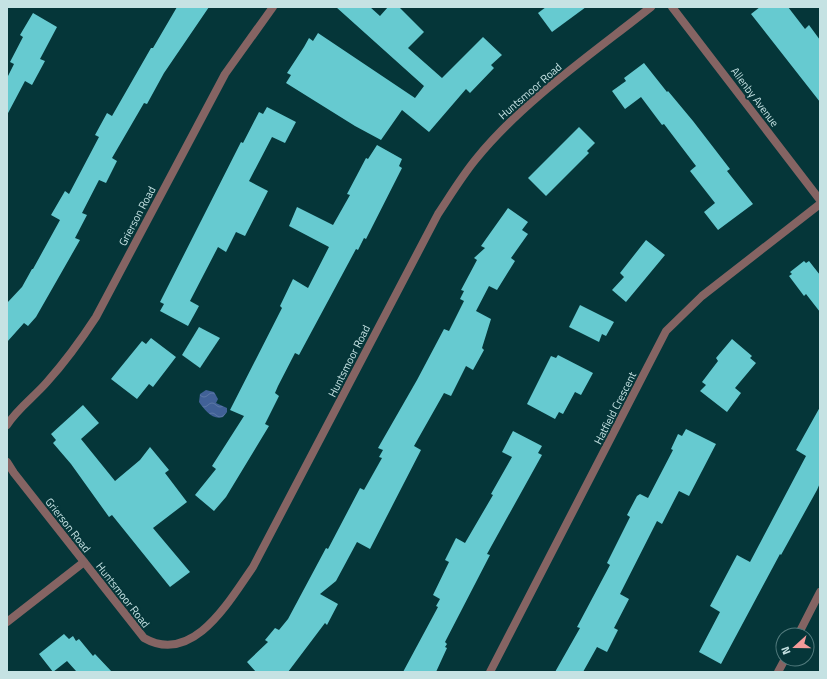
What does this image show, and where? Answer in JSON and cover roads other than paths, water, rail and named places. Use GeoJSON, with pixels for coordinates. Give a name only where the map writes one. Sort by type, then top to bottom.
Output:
{"type":"FeatureCollection","features":[{"type":"Feature","properties":{"kind":"street","name":"Grierson Road"},"geometry":{"type":"LineString","coordinates":[[7,425],[13,415],[47,382],[79,343],[96,317],[225,74],[273,7]]}},
{"type":"Feature","properties":{"kind":"street","name":"Huntsmoor Road"},"geometry":{"type":"LineString","coordinates":[[84,562],[144,638],[162,646],[176,646],[198,635],[225,606],[253,567],[438,214],[470,168],[507,125],[537,98],[651,7]]}},
{"type":"Feature","properties":{"kind":"street","name":"Allenby Avenue"},"geometry":{"type":"LineString","coordinates":[[672,7],[820,200]]}},
{"type":"Feature","properties":{"kind":"street","name":"Hatfield Crescent"},"geometry":{"type":"LineString","coordinates":[[490,672],[666,331],[702,296],[820,204]]}},
{"type":"Feature","properties":{"kind":"street","name":"Grierson Road"},"geometry":{"type":"LineString","coordinates":[[7,462],[84,562]]}},
{"type":"Feature","properties":{"kind":"street"},"geometry":{"type":"LineString","coordinates":[[7,622],[84,562]]}},
{"type":"Feature","properties":{"kind":"street"},"geometry":{"type":"LineString","coordinates":[[802,627],[820,592]]}},
{"type":"Feature","properties":{"kind":"water"},"geometry":{"type":"Polygon","coordinates":[[[206,390],[214,392],[218,399],[216,403],[227,408],[227,412],[223,417],[219,418],[212,416],[199,402],[200,394],[206,390]]]}}]}
